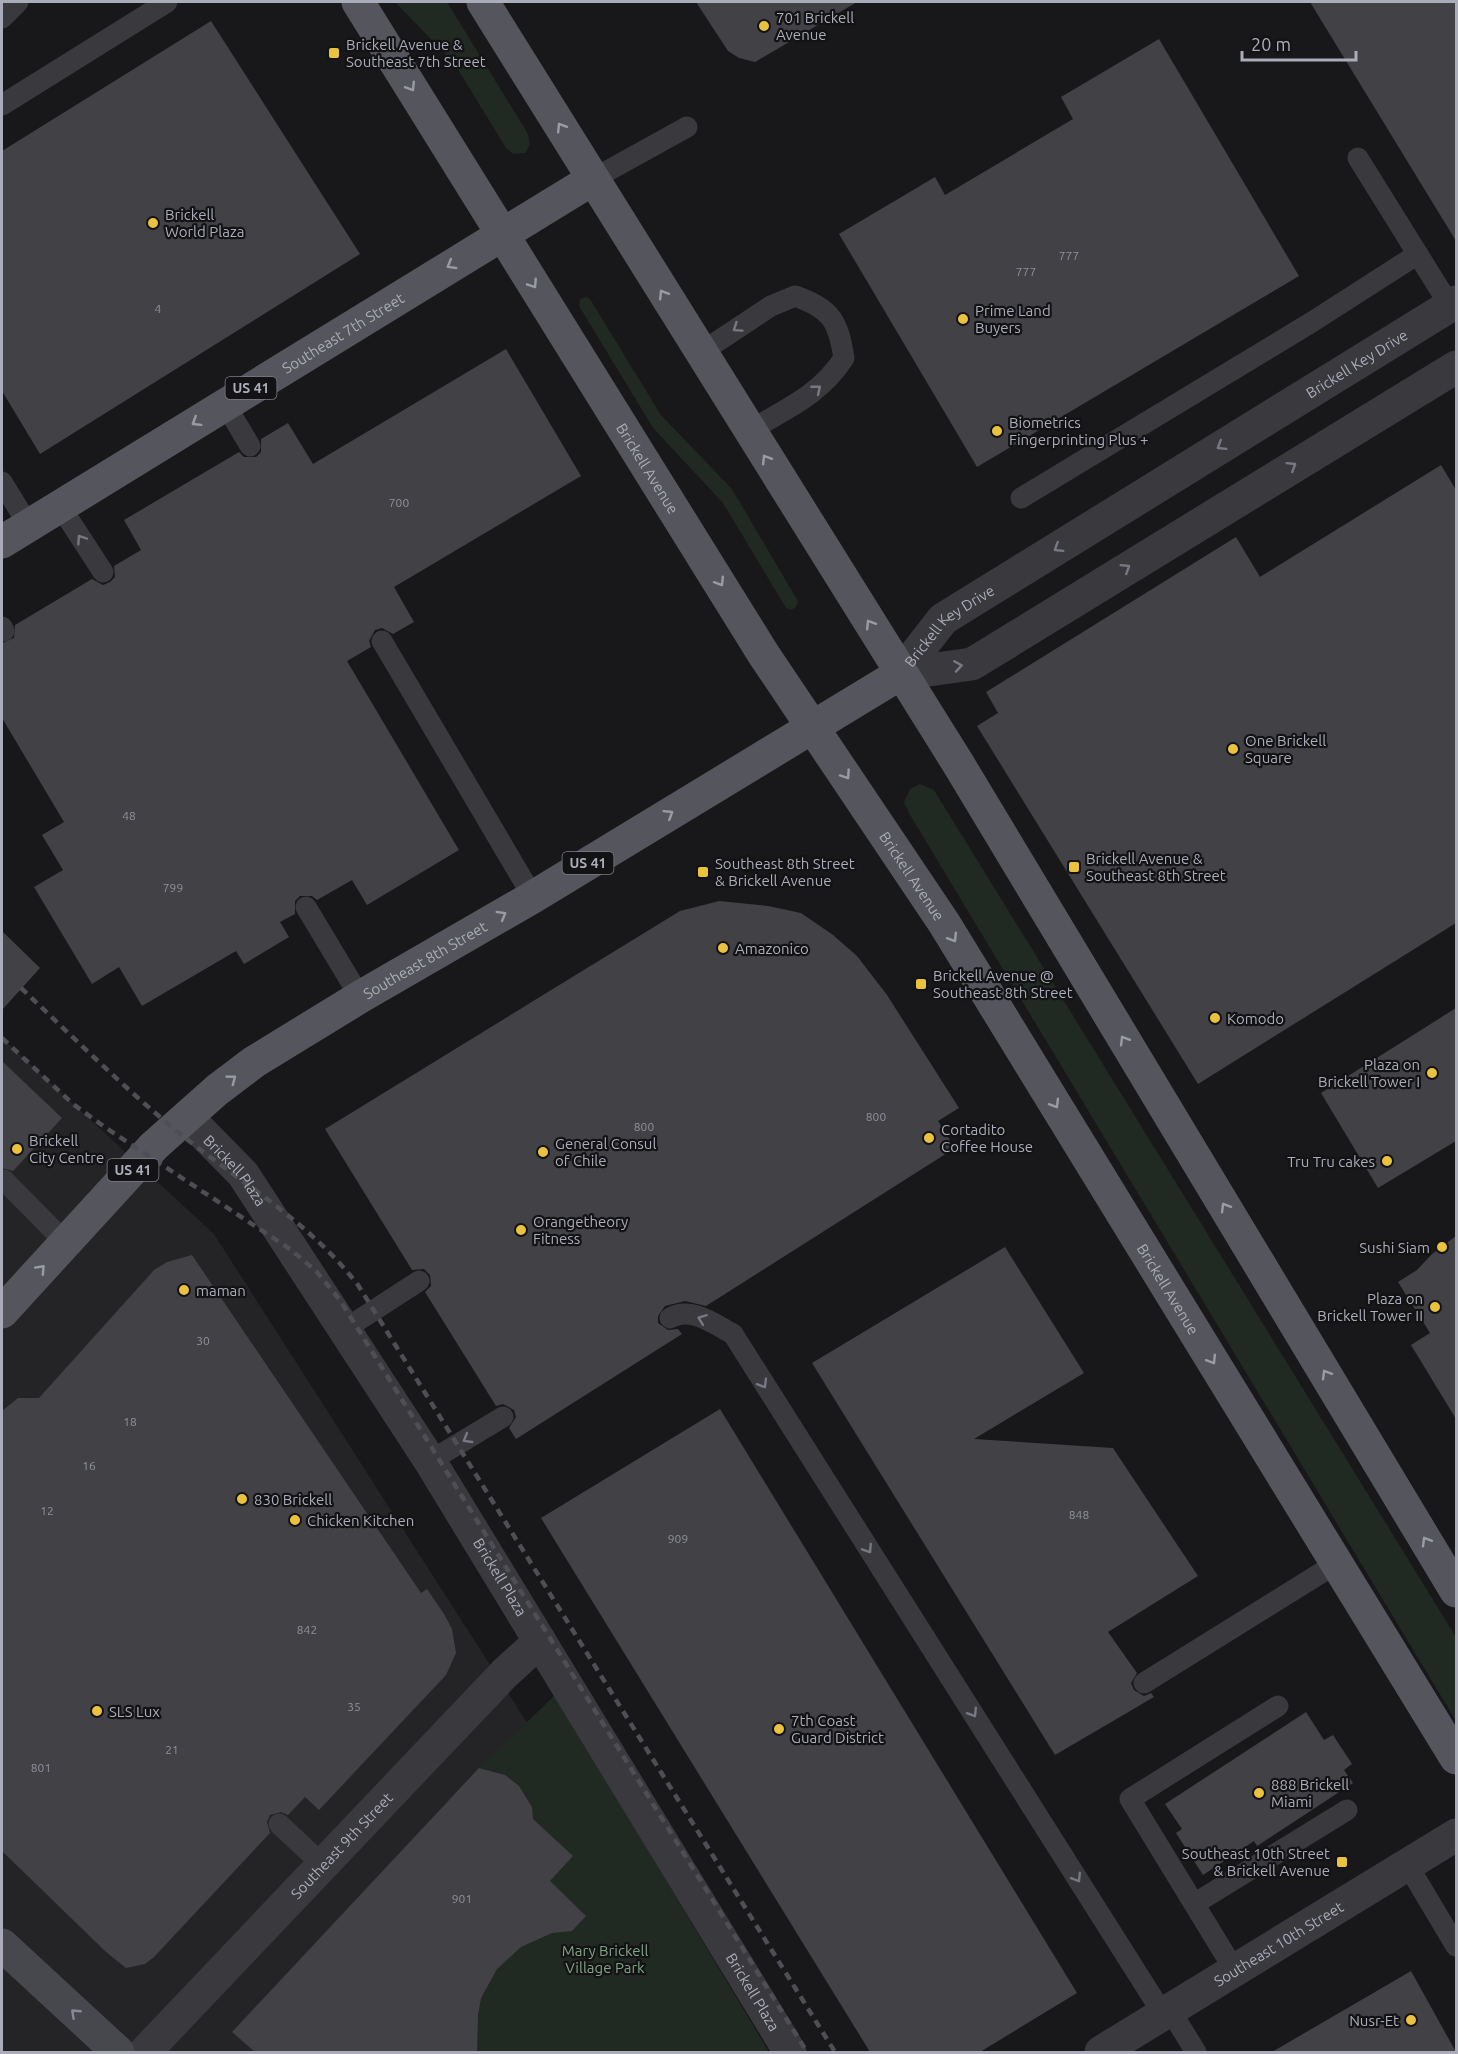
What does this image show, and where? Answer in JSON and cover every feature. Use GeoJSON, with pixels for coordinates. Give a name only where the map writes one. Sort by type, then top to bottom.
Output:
{"type":"FeatureCollection","features":[{"type":"Feature","properties":{"kind":"main road","name":"Brickell Avenue"},"geometry":{"type":"LineString","coordinates":[[358,2],[764,655],[814,726],[944,924],[1456,1758]]}},
{"type":"Feature","properties":{"kind":"main road"},"geometry":{"type":"LineString","coordinates":[[483,2],[700,354],[959,765],[1456,1591]]}},
{"type":"Feature","properties":{"kind":"main road","name":"Southeast 7th Street"},"geometry":{"type":"LineString","coordinates":[[2,542],[593,179]]}},
{"type":"Feature","properties":{"kind":"main road","name":"Southeast 8th Street"},"geometry":{"type":"LineString","coordinates":[[2,1311],[154,1146],[254,1062],[360,997],[533,897],[900,674]]}},
{"type":"Feature","properties":{"kind":"main road"},"geometry":{"type":"LineString","coordinates":[[2,1945],[118,2052]]}},
{"type":"Feature","properties":{"kind":"street","name":"Brickell Key Drive"},"geometry":{"type":"LineString","coordinates":[[900,674],[943,619],[1454,308]]}},
{"type":"Feature","properties":{"kind":"street","name":"Brickell Key Drive"},"geometry":{"type":"LineString","coordinates":[[900,674],[972,664],[1456,367]]}},
{"type":"Feature","properties":{"kind":"street","name":"Brickell Plaza"},"geometry":{"type":"LineString","coordinates":[[188,1117],[243,1174],[430,1461],[790,2052]]}},
{"type":"Feature","properties":{"kind":"street","name":"Southeast 9th Street"},"geometry":{"type":"LineString","coordinates":[[145,2052],[504,1674],[540,1641]]}},
{"type":"Feature","properties":{"kind":"street","name":"Southeast 10th Street"},"geometry":{"type":"LineString","coordinates":[[1101,2052],[1456,1835]]}},
{"type":"Feature","properties":{"kind":"lane"},"geometry":{"type":"LineString","coordinates":[[2,18],[18,2]]}},
{"type":"Feature","properties":{"kind":"lane"},"geometry":{"type":"LineString","coordinates":[[2,105],[166,2]]}},
{"type":"Feature","properties":{"kind":"lane"},"geometry":{"type":"LineString","coordinates":[[593,179],[687,127]]}},
{"type":"Feature","properties":{"kind":"lane"},"geometry":{"type":"LineString","coordinates":[[1358,158],[1454,308]]}},
{"type":"Feature","properties":{"kind":"lane"},"geometry":{"type":"LineString","coordinates":[[1021,498],[1312,322],[1418,254]]}},
{"type":"Feature","properties":{"kind":"lane"},"geometry":{"type":"LineString","coordinates":[[700,354],[771,306],[795,296],[821,305],[840,333],[843,358],[830,378],[810,395],[749,431]]}},
{"type":"Feature","properties":{"kind":"lane"},"geometry":{"type":"LineString","coordinates":[[225,404],[250,446]]}},
{"type":"Feature","properties":{"kind":"lane"},"geometry":{"type":"LineString","coordinates":[[2,482],[29,526]]}},
{"type":"Feature","properties":{"kind":"lane"},"geometry":{"type":"LineString","coordinates":[[60,506],[104,572]]}},
{"type":"Feature","properties":{"kind":"lane"},"geometry":{"type":"LineString","coordinates":[[382,641],[533,897]]}},
{"type":"Feature","properties":{"kind":"lane"},"geometry":{"type":"LineString","coordinates":[[306,907],[360,997]]}},
{"type":"Feature","properties":{"kind":"lane"},"geometry":{"type":"LineString","coordinates":[[4,1180],[66,1242]]}},
{"type":"Feature","properties":{"kind":"lane"},"geometry":{"type":"LineString","coordinates":[[345,1329],[419,1281]]}},
{"type":"Feature","properties":{"kind":"lane"},"geometry":{"type":"LineString","coordinates":[[670,1318],[679,1312],[701,1317],[733,1334],[1166,2012],[1196,2052]]}},
{"type":"Feature","properties":{"kind":"lane"},"geometry":{"type":"LineString","coordinates":[[430,1461],[503,1417]]}},
{"type":"Feature","properties":{"kind":"lane"},"geometry":{"type":"LineString","coordinates":[[1144,1683],[1337,1563]]}},
{"type":"Feature","properties":{"kind":"lane"},"geometry":{"type":"LineString","coordinates":[[1234,1971],[1130,1799],[1278,1706]]}},
{"type":"Feature","properties":{"kind":"lane"},"geometry":{"type":"LineString","coordinates":[[1194,1904],[1347,1810]]}},
{"type":"Feature","properties":{"kind":"lane"},"geometry":{"type":"LineString","coordinates":[[279,1824],[323,1865]]}},
{"type":"Feature","properties":{"kind":"lane"},"geometry":{"type":"LineString","coordinates":[[1407,1864],[1456,1946]]}},
{"type":"Feature","properties":{"kind":"shaded area"},"geometry":{"type":"Polygon","coordinates":[[[2,1038],[214,1234],[738,2052],[2,2052],[2,1038]]]}},
{"type":"Feature","properties":{"kind":"green space"},"geometry":{"type":"Polygon","coordinates":[[[395,2],[447,2],[527,132],[530,143],[526,153],[513,154],[506,148],[454,63],[395,2]]]}},
{"type":"Feature","properties":{"kind":"green space"},"geometry":{"type":"Polygon","coordinates":[[[586,297],[590,299],[661,415],[732,489],[798,601],[796,607],[791,610],[786,608],[723,503],[653,428],[579,306],[580,299],[586,297]]]}},
{"type":"Feature","properties":{"kind":"green space"},"geometry":{"type":"Polygon","coordinates":[[[920,784],[934,790],[1456,1637],[1456,1721],[910,815],[904,802],[910,789],[920,784]]]}},
{"type":"Feature","properties":{"kind":"green space","name":"Mary Brickell Village Park"},"geometry":{"type":"Polygon","coordinates":[[[555,1695],[769,2052],[384,2052],[572,1856],[533,1819],[527,1796],[511,1780],[494,1770],[479,1768],[555,1695]]]}},
{"type":"Feature","properties":{"kind":"building","name":"701 Brickell Avenue"},"geometry":{"type":"Polygon","coordinates":[[[696,2],[857,2],[755,62],[739,58],[728,51],[696,2]]]}},
{"type":"Feature","properties":{"kind":"building"},"geometry":{"type":"Polygon","coordinates":[[[1310,2],[1456,2],[1456,241],[1310,2]]]}},
{"type":"Feature","properties":{"kind":"building","name":"Brickell World Plaza"},"geometry":{"type":"Polygon","coordinates":[[[211,21],[360,254],[40,454],[2,391],[2,151],[211,21]]]}},
{"type":"Feature","properties":{"kind":"building"},"geometry":{"type":"Polygon","coordinates":[[[1159,39],[1299,276],[977,467],[839,234],[935,177],[945,195],[1073,119],[1061,97],[1159,39]]]}},
{"type":"Feature","properties":{"kind":"building"},"geometry":{"type":"Polygon","coordinates":[[[506,349],[581,476],[394,587],[414,622],[393,634],[382,628],[375,630],[369,641],[371,647],[347,661],[459,850],[367,905],[352,880],[317,900],[312,896],[300,896],[295,901],[295,914],[280,922],[289,937],[244,964],[236,951],[142,1006],[119,967],[92,984],[34,887],[63,870],[42,835],[64,822],[2,718],[2,643],[14,638],[15,625],[92,579],[103,585],[115,577],[114,566],[141,550],[124,520],[239,452],[244,457],[256,457],[261,452],[261,439],[288,423],[313,464],[506,349]]]}},
{"type":"Feature","properties":{"kind":"building"},"geometry":{"type":"Polygon","coordinates":[[[1441,465],[1456,490],[1456,923],[1198,1084],[977,726],[998,713],[986,692],[1236,537],[1260,577],[1441,465]]]}},
{"type":"Feature","properties":{"kind":"building"},"geometry":{"type":"Polygon","coordinates":[[[719,901],[768,906],[801,913],[833,935],[857,956],[887,995],[959,1108],[938,1121],[955,1148],[706,1306],[685,1301],[665,1306],[658,1316],[658,1323],[668,1330],[678,1329],[682,1334],[516,1439],[509,1428],[516,1417],[514,1410],[503,1404],[496,1406],[425,1292],[431,1286],[430,1275],[424,1269],[412,1270],[325,1129],[680,911],[719,901]]]}},
{"type":"Feature","properties":{"kind":"building"},"geometry":{"type":"Polygon","coordinates":[[[2,931],[40,968],[2,1010],[2,931]]]}},
{"type":"Feature","properties":{"kind":"building"},"geometry":{"type":"Polygon","coordinates":[[[1456,1008],[1456,1141],[1378,1188],[1321,1093],[1456,1008]]]}},
{"type":"Feature","properties":{"kind":"building","name":"Brickell City Centre"},"geometry":{"type":"Polygon","coordinates":[[[2,1061],[62,1118],[13,1171],[2,1168],[2,1061]]]}},
{"type":"Feature","properties":{"kind":"building","name":"Plaza on Brickell Tower II"},"geometry":{"type":"Polygon","coordinates":[[[1456,1236],[1456,1419],[1411,1345],[1430,1333],[1398,1282],[1417,1270],[1432,1254],[1456,1236]]]}},
{"type":"Feature","properties":{"kind":"building"},"geometry":{"type":"Polygon","coordinates":[[[1005,1247],[1084,1373],[974,1439],[1113,1448],[1198,1576],[1108,1632],[1137,1673],[1131,1683],[1134,1690],[1144,1696],[1151,1693],[1154,1697],[1055,1755],[812,1363],[1005,1247]]]}},
{"type":"Feature","properties":{"kind":"building"},"geometry":{"type":"Polygon","coordinates":[[[192,1255],[421,1593],[427,1589],[444,1614],[452,1629],[456,1653],[446,1675],[319,1810],[305,1797],[288,1815],[281,1812],[270,1815],[267,1822],[270,1833],[154,1957],[145,1964],[126,1968],[106,1952],[2,1851],[2,1411],[18,1398],[39,1398],[154,1270],[167,1262],[192,1255]]]}},
{"type":"Feature","properties":{"kind":"building","name":"7th Coast Guard District"},"geometry":{"type":"Polygon","coordinates":[[[720,1409],[1077,1993],[980,2052],[870,2052],[541,1518],[720,1409]]]}},
{"type":"Feature","properties":{"kind":"building","name":"888 Brickell Miami"},"geometry":{"type":"Polygon","coordinates":[[[1306,1712],[1324,1740],[1333,1735],[1352,1764],[1344,1770],[1353,1783],[1257,1846],[1254,1841],[1203,1875],[1176,1833],[1182,1829],[1165,1804],[1306,1712]]]}},
{"type":"Feature","properties":{"kind":"building"},"geometry":{"type":"Polygon","coordinates":[[[479,1768],[505,1775],[519,1786],[532,1807],[533,1819],[573,1856],[550,1881],[586,1916],[572,1931],[552,1933],[521,1947],[497,1969],[481,1998],[477,2052],[255,2052],[232,2032],[479,1768]]]}},
{"type":"Feature","properties":{"kind":"building"},"geometry":{"type":"Polygon","coordinates":[[[1411,1971],[1456,2052],[1272,2052],[1411,1971]]]}},
{"type":"Feature","properties":{"kind":"railway"},"geometry":{"type":"LineString","coordinates":[[21,988],[153,1111],[270,1201],[316,1240],[358,1285],[835,2052]]}},
{"type":"Feature","properties":{"kind":"railway"},"geometry":{"type":"LineString","coordinates":[[2,1038],[73,1104],[290,1249],[316,1271],[340,1300],[807,2052]]}},
{"type":"Feature","properties":{"kind":"place","name":"701 Brickell Avenue"},"geometry":{"type":"Point","coordinates":[764,26]}},
{"type":"Feature","properties":{"kind":"place","name":"Brickell Avenue & Southeast 7th Street"},"geometry":{"type":"Point","coordinates":[334,53]}},
{"type":"Feature","properties":{"kind":"place","name":"Brickell World Plaza"},"geometry":{"type":"Point","coordinates":[153,223]}},
{"type":"Feature","properties":{"kind":"place","name":"Prime Land Buyers"},"geometry":{"type":"Point","coordinates":[963,319]}},
{"type":"Feature","properties":{"kind":"place","name":"Biometrics Fingerprinting Plus +"},"geometry":{"type":"Point","coordinates":[997,431]}},
{"type":"Feature","properties":{"kind":"place","name":"One Brickell Square"},"geometry":{"type":"Point","coordinates":[1233,749]}},
{"type":"Feature","properties":{"kind":"place","name":"Brickell Avenue & Southeast 8th Street"},"geometry":{"type":"Point","coordinates":[1074,867]}},
{"type":"Feature","properties":{"kind":"place","name":"Southeast 8th Street & Brickell Avenue"},"geometry":{"type":"Point","coordinates":[703,872]}},
{"type":"Feature","properties":{"kind":"place","name":"Amazonico"},"geometry":{"type":"Point","coordinates":[723,948]}},
{"type":"Feature","properties":{"kind":"place","name":"Brickell Avenue @ Southeast 8th Street"},"geometry":{"type":"Point","coordinates":[921,984]}},
{"type":"Feature","properties":{"kind":"place","name":"Komodo"},"geometry":{"type":"Point","coordinates":[1215,1018]}},
{"type":"Feature","properties":{"kind":"place","name":"Plaza on Brickell Tower I"},"geometry":{"type":"Point","coordinates":[1432,1073]}},
{"type":"Feature","properties":{"kind":"place","name":"Cortadito Coffee House"},"geometry":{"type":"Point","coordinates":[929,1138]}},
{"type":"Feature","properties":{"kind":"place","name":"Brickell City Centre"},"geometry":{"type":"Point","coordinates":[17,1149]}},
{"type":"Feature","properties":{"kind":"place","name":"General Consul of Chile"},"geometry":{"type":"Point","coordinates":[543,1152]}},
{"type":"Feature","properties":{"kind":"place","name":"Tru Tru cakes"},"geometry":{"type":"Point","coordinates":[1387,1161]}},
{"type":"Feature","properties":{"kind":"place","name":"Orangetheory Fitness"},"geometry":{"type":"Point","coordinates":[521,1230]}},
{"type":"Feature","properties":{"kind":"place","name":"Sushi Siam"},"geometry":{"type":"Point","coordinates":[1442,1247]}},
{"type":"Feature","properties":{"kind":"place","name":"maman"},"geometry":{"type":"Point","coordinates":[184,1290]}},
{"type":"Feature","properties":{"kind":"place","name":"Plaza on Brickell Tower II"},"geometry":{"type":"Point","coordinates":[1435,1307]}},
{"type":"Feature","properties":{"kind":"place","name":"830 Brickell"},"geometry":{"type":"Point","coordinates":[242,1499]}},
{"type":"Feature","properties":{"kind":"place","name":"Chicken Kitchen"},"geometry":{"type":"Point","coordinates":[295,1520]}},
{"type":"Feature","properties":{"kind":"place","name":"SLS Lux"},"geometry":{"type":"Point","coordinates":[97,1711]}},
{"type":"Feature","properties":{"kind":"place","name":"7th Coast Guard District"},"geometry":{"type":"Point","coordinates":[779,1729]}},
{"type":"Feature","properties":{"kind":"place","name":"888 Brickell Miami"},"geometry":{"type":"Point","coordinates":[1259,1793]}},
{"type":"Feature","properties":{"kind":"place","name":"Southeast 10th Street & Brickell Avenue"},"geometry":{"type":"Point","coordinates":[1342,1862]}},
{"type":"Feature","properties":{"kind":"place","name":"Nusr-Et"},"geometry":{"type":"Point","coordinates":[1411,2020]}}]}
